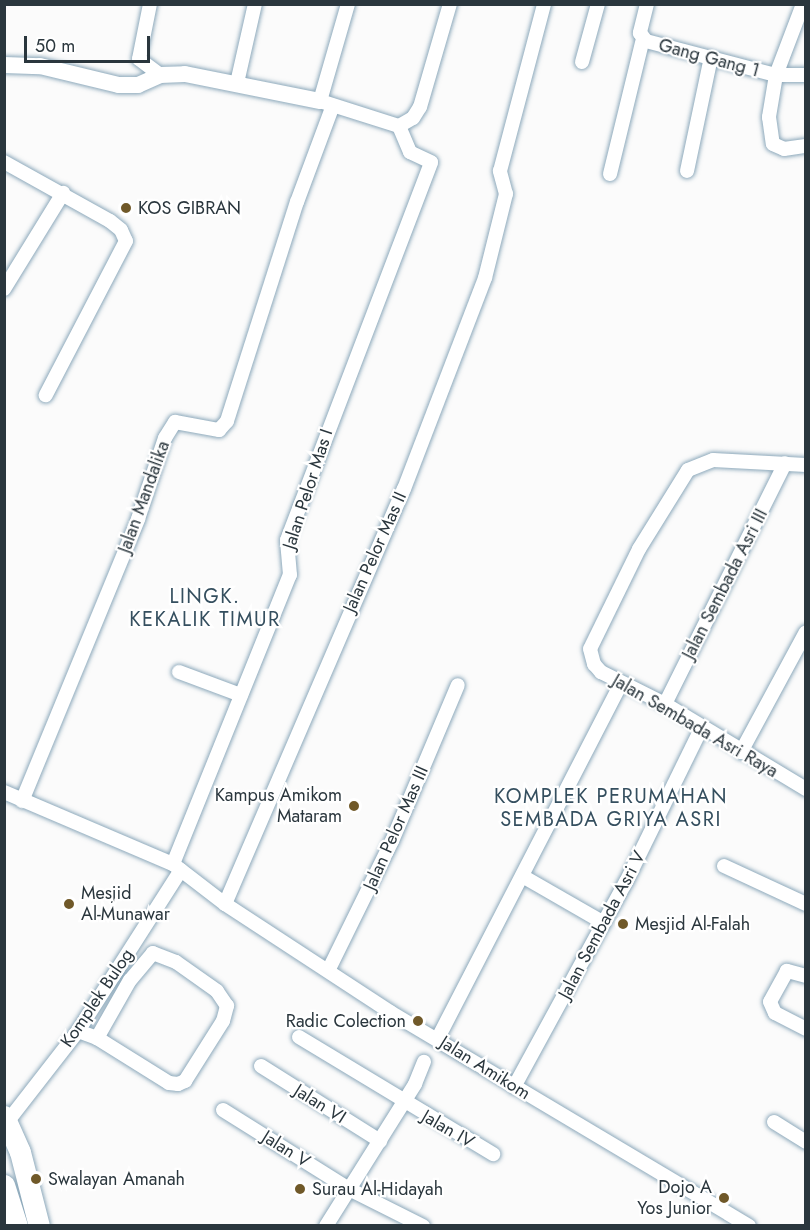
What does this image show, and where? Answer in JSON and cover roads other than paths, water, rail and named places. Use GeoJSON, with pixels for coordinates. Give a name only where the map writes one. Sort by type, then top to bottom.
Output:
{"type":"FeatureCollection","features":[{"type":"Feature","properties":{"kind":"main road"},"geometry":{"type":"LineString","coordinates":[[6,1119],[39,1226]]}},
{"type":"Feature","properties":{"kind":"main road"},"geometry":{"type":"LineString","coordinates":[[4,1185],[17,1226]]}},
{"type":"Feature","properties":{"kind":"street"},"geometry":{"type":"LineString","coordinates":[[150,4],[139,59],[160,75]]}},
{"type":"Feature","properties":{"kind":"street"},"geometry":{"type":"LineString","coordinates":[[237,83],[255,4]]}},
{"type":"Feature","properties":{"kind":"street"},"geometry":{"type":"LineString","coordinates":[[327,103],[348,4]]}},
{"type":"Feature","properties":{"kind":"street"},"geometry":{"type":"LineString","coordinates":[[4,65],[40,66],[119,85],[138,85],[160,75],[185,74],[327,103],[399,126],[413,118],[423,99],[450,4]]}},
{"type":"Feature","properties":{"kind":"street","name":"Jalan Pelor Mas II"},"geometry":{"type":"LineString","coordinates":[[225,904],[404,489],[485,278],[506,194],[500,171],[544,4]]}},
{"type":"Feature","properties":{"kind":"street"},"geometry":{"type":"LineString","coordinates":[[582,62],[598,4]]}},
{"type":"Feature","properties":{"kind":"street","name":"Gang Gang 1"},"geometry":{"type":"LineString","coordinates":[[647,4],[640,33],[643,39],[776,75],[806,75]]}},
{"type":"Feature","properties":{"kind":"street"},"geometry":{"type":"LineString","coordinates":[[803,4],[776,75],[769,117],[771,140],[776,146],[806,146]]}},
{"type":"Feature","properties":{"kind":"street"},"geometry":{"type":"LineString","coordinates":[[610,174],[643,39]]}},
{"type":"Feature","properties":{"kind":"street"},"geometry":{"type":"LineString","coordinates":[[687,171],[711,57]]}},
{"type":"Feature","properties":{"kind":"street","name":"Jalan Mandalika"},"geometry":{"type":"LineString","coordinates":[[22,801],[138,519],[165,438],[175,422],[219,430],[227,422],[327,103]]}},
{"type":"Feature","properties":{"kind":"street","name":"Jalan Pelor Mas I"},"geometry":{"type":"LineString","coordinates":[[177,867],[241,695],[290,575],[286,545],[318,452],[431,162],[410,152],[399,126]]}},
{"type":"Feature","properties":{"kind":"street"},"geometry":{"type":"LineString","coordinates":[[4,162],[63,193],[121,230],[126,242],[124,251],[46,395]]}},
{"type":"Feature","properties":{"kind":"street"},"geometry":{"type":"LineString","coordinates":[[4,289],[63,193]]}},
{"type":"Feature","properties":{"kind":"street","name":"Jalan Sembada Asri Raya"},"geometry":{"type":"LineString","coordinates":[[786,463],[713,460],[688,470],[639,549],[590,650],[601,672],[665,704],[701,729],[806,789]]}},
{"type":"Feature","properties":{"kind":"street"},"geometry":{"type":"LineString","coordinates":[[786,463],[806,465]]}},
{"type":"Feature","properties":{"kind":"street","name":"Jalan Sembada Asri III"},"geometry":{"type":"LineString","coordinates":[[665,704],[786,463]]}},
{"type":"Feature","properties":{"kind":"street"},"geometry":{"type":"LineString","coordinates":[[741,752],[806,633]]}},
{"type":"Feature","properties":{"kind":"street"},"geometry":{"type":"LineString","coordinates":[[179,672],[241,695]]}},
{"type":"Feature","properties":{"kind":"street"},"geometry":{"type":"LineString","coordinates":[[438,1038],[524,877],[621,684]]}},
{"type":"Feature","properties":{"kind":"street","name":"Jalan Pelor Mas III"},"geometry":{"type":"LineString","coordinates":[[329,969],[392,841],[458,685]]}},
{"type":"Feature","properties":{"kind":"street","name":"Jalan Sembada Asri V"},"geometry":{"type":"LineString","coordinates":[[514,1087],[604,922],[701,729]]}},
{"type":"Feature","properties":{"kind":"street","name":"Jalan Amikom"},"geometry":{"type":"LineString","coordinates":[[4,792],[177,867],[225,904],[329,969],[390,1012],[438,1038],[514,1087],[749,1226]]}},
{"type":"Feature","properties":{"kind":"street"},"geometry":{"type":"LineString","coordinates":[[724,866],[806,904]]}},
{"type":"Feature","properties":{"kind":"street","name":"Komplek Bulog"},"geometry":{"type":"LineString","coordinates":[[6,1119],[78,1030],[177,867]]}},
{"type":"Feature","properties":{"kind":"street"},"geometry":{"type":"LineString","coordinates":[[524,877],[604,922]]}},
{"type":"Feature","properties":{"kind":"street"},"geometry":{"type":"LineString","coordinates":[[78,1030],[97,1038],[169,1083],[177,1084],[191,1071],[223,1020],[227,1006],[217,991],[176,962],[153,953],[130,980],[97,1038]]}},
{"type":"Feature","properties":{"kind":"street"},"geometry":{"type":"LineString","coordinates":[[806,976],[787,970],[770,1002],[775,1012],[806,1029]]}},
{"type":"Feature","properties":{"kind":"street","name":"Jalan IV"},"geometry":{"type":"LineString","coordinates":[[299,1037],[403,1103],[493,1154]]}},
{"type":"Feature","properties":{"kind":"street"},"geometry":{"type":"LineString","coordinates":[[326,1226],[403,1103],[424,1062]]}},
{"type":"Feature","properties":{"kind":"street","name":"Jalan VI"},"geometry":{"type":"LineString","coordinates":[[261,1066],[380,1141]]}},
{"type":"Feature","properties":{"kind":"street","name":"Jalan V"},"geometry":{"type":"LineString","coordinates":[[223,1110],[349,1189],[423,1226]]}},
{"type":"Feature","properties":{"kind":"street"},"geometry":{"type":"LineString","coordinates":[[774,1122],[806,1142]]}},
{"type":"Feature","properties":{"kind":"place","name":"KOS GIBRAN"},"geometry":{"type":"Point","coordinates":[126,208]}},
{"type":"Feature","properties":{"kind":"place","name":"Kampus Amikom Mataram"},"geometry":{"type":"Point","coordinates":[354,806]}},
{"type":"Feature","properties":{"kind":"place","name":"Mesjid Al-Munawar"},"geometry":{"type":"Point","coordinates":[69,904]}},
{"type":"Feature","properties":{"kind":"place","name":"Mesjid Al-Falah"},"geometry":{"type":"Point","coordinates":[623,924]}},
{"type":"Feature","properties":{"kind":"place","name":"Radic Colection"},"geometry":{"type":"Point","coordinates":[418,1021]}},
{"type":"Feature","properties":{"kind":"place","name":"Swalayan Amanah"},"geometry":{"type":"Point","coordinates":[36,1179]}},
{"type":"Feature","properties":{"kind":"place","name":"Surau Al-Hidayah"},"geometry":{"type":"Point","coordinates":[300,1189]}},
{"type":"Feature","properties":{"kind":"place","name":"Dojo A Yos Junior"},"geometry":{"type":"Point","coordinates":[724,1198]}},
{"type":"Feature","properties":{"kind":"district","name":"LINGK. KEKALIK TIMUR"},"geometry":{"type":"Point","coordinates":[205,608]}},
{"type":"Feature","properties":{"kind":"district","name":"KOMPLEK PERUMAHAN SEMBADA GRIYA ASRI"},"geometry":{"type":"Point","coordinates":[611,808]}}]}
